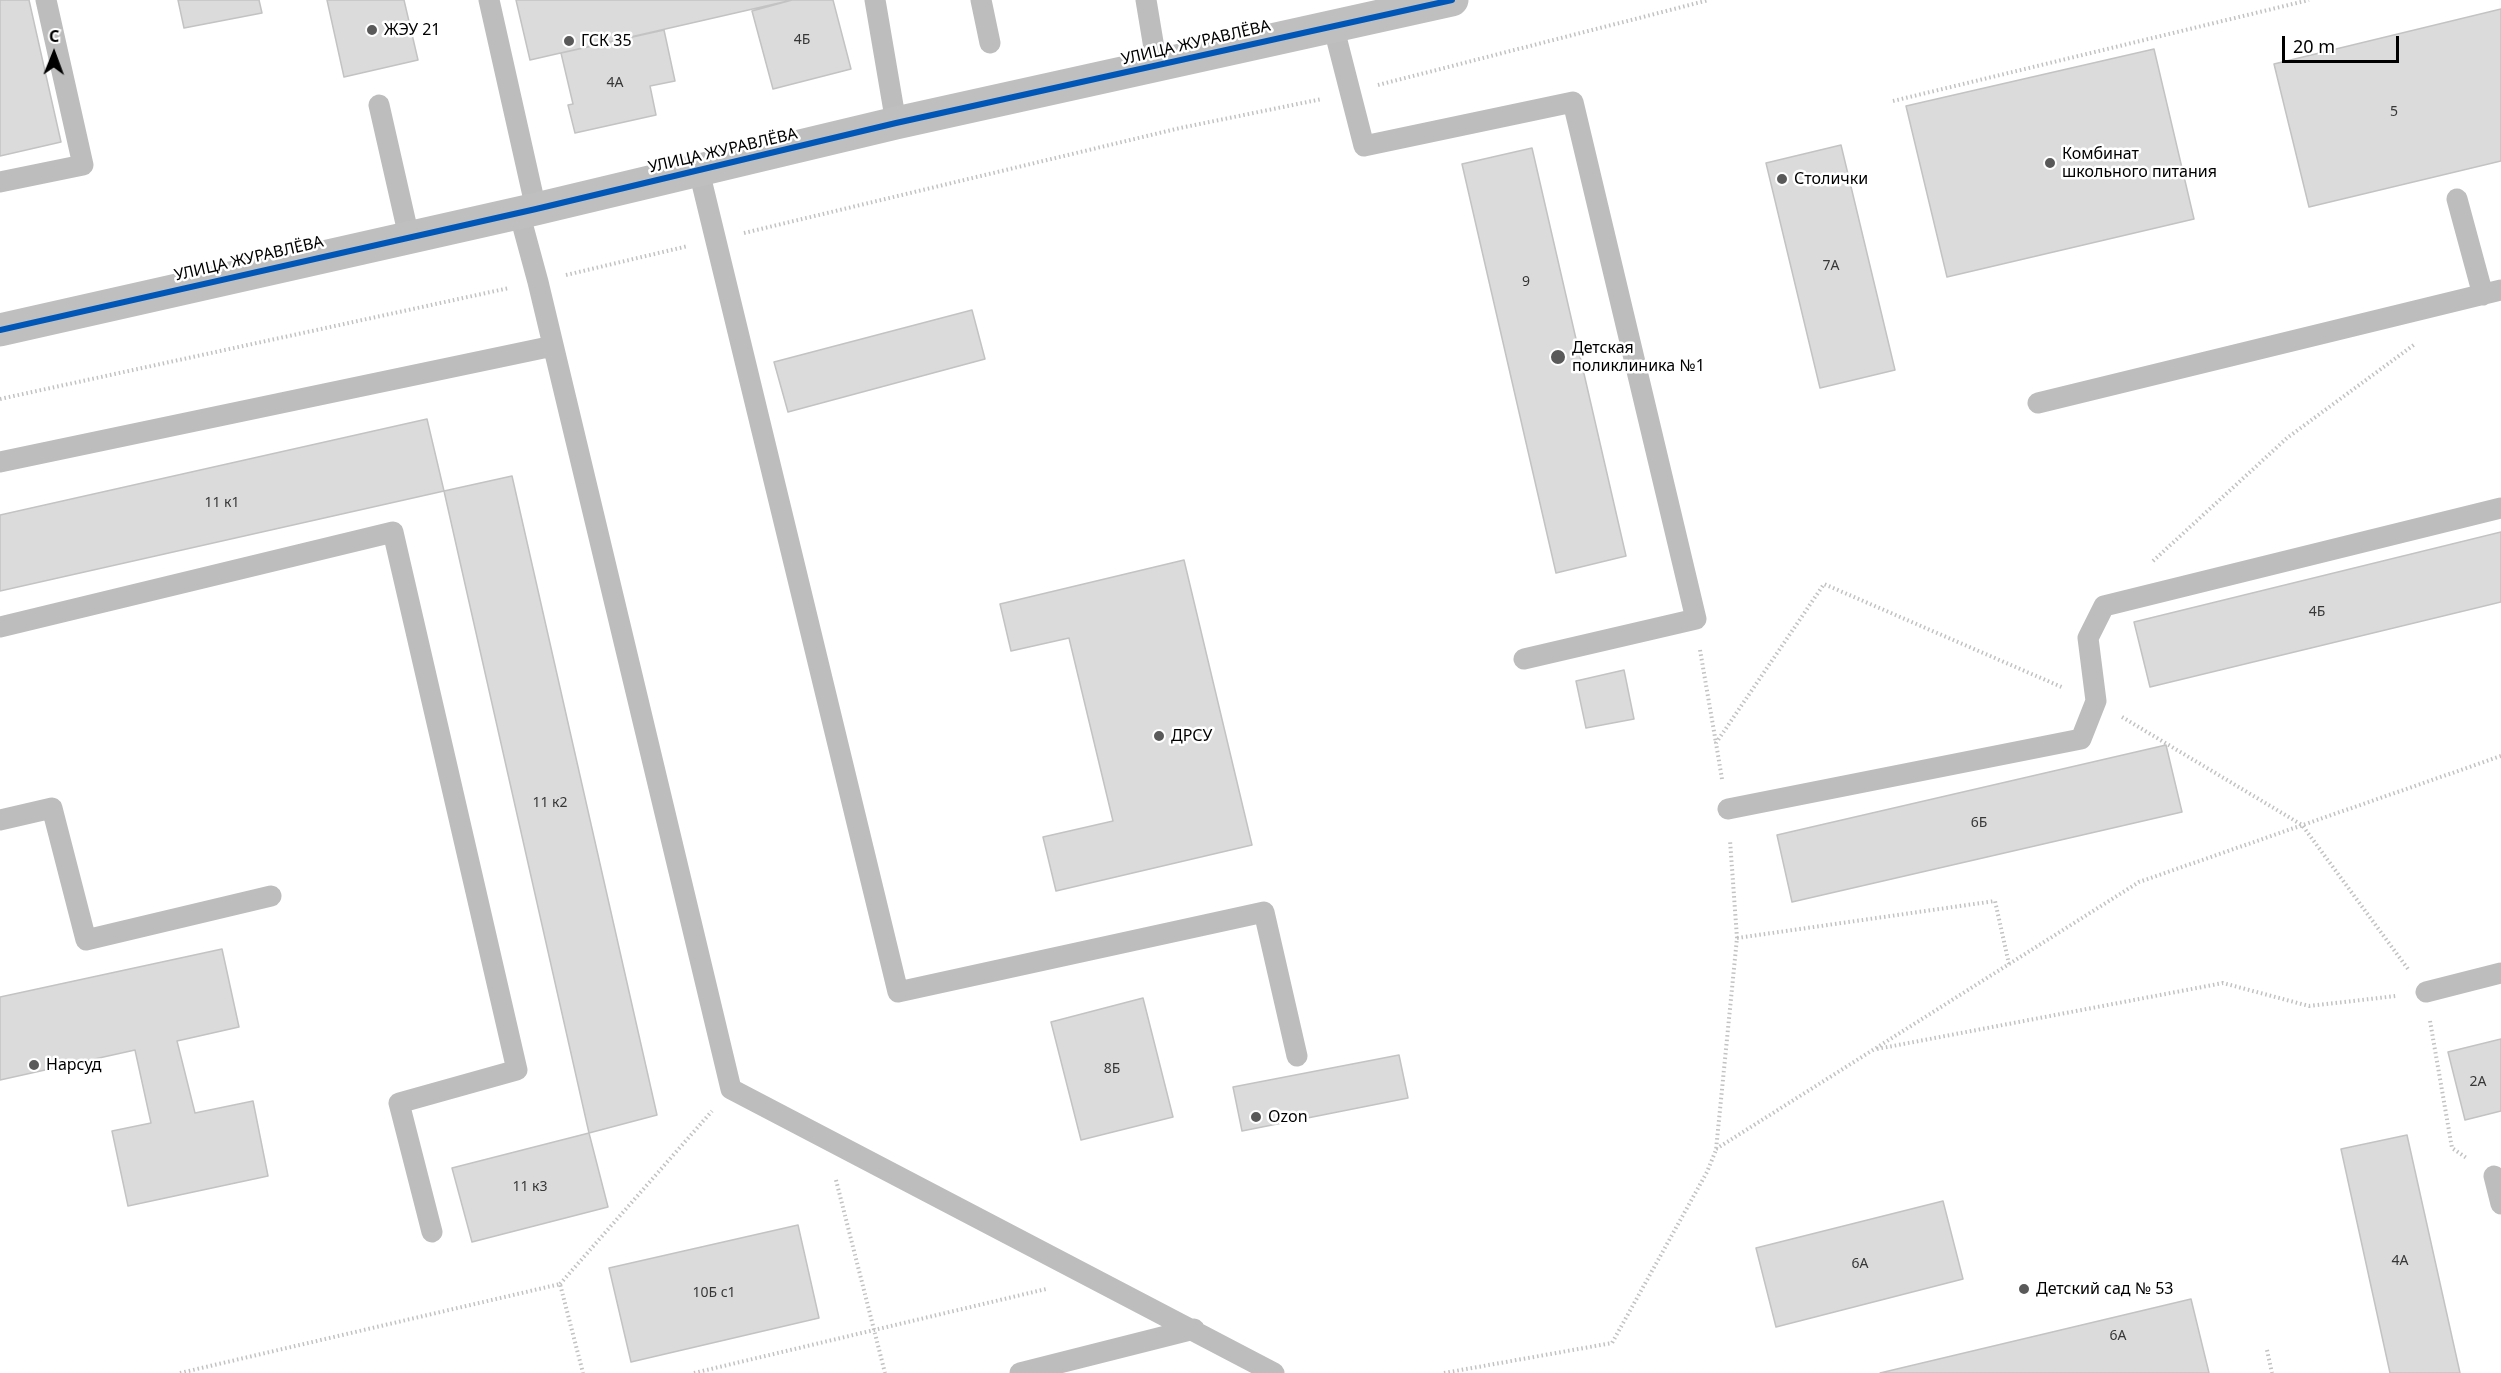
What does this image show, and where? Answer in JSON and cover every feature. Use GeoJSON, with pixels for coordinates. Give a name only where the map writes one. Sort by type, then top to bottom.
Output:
{"type":"FeatureCollection","features":[{"type":"Feature","properties":{"kind":"street","name":"УЛИЦА ЖУРАВЛЁВА"},"geometry":{"type":"LineString","coordinates":[[0,330],[699,171],[896,123],[1452,0]]}},
{"type":"Feature","properties":{"kind":"lane"},"geometry":{"type":"LineString","coordinates":[[0,182],[83,165],[46,0]]}},
{"type":"Feature","properties":{"kind":"lane"},"geometry":{"type":"LineString","coordinates":[[489,0],[528,210],[538,282],[731,1089],[1194,1329],[1274,1373]]}},
{"type":"Feature","properties":{"kind":"lane"},"geometry":{"type":"LineString","coordinates":[[875,0],[896,123]]}},
{"type":"Feature","properties":{"kind":"lane"},"geometry":{"type":"LineString","coordinates":[[981,0],[990,43]]}},
{"type":"Feature","properties":{"kind":"lane"},"geometry":{"type":"LineString","coordinates":[[1146,0],[1157,66]]}},
{"type":"Feature","properties":{"kind":"lane"},"geometry":{"type":"LineString","coordinates":[[1333,25],[1364,146],[1573,102],[1696,619],[1524,659]]}},
{"type":"Feature","properties":{"kind":"lane"},"geometry":{"type":"LineString","coordinates":[[379,105],[409,237]]}},
{"type":"Feature","properties":{"kind":"lane"},"geometry":{"type":"LineString","coordinates":[[699,171],[898,992],[1264,912],[1297,1056]]}},
{"type":"Feature","properties":{"kind":"lane"},"geometry":{"type":"LineString","coordinates":[[2038,403],[2492,292],[2457,199]]}},
{"type":"Feature","properties":{"kind":"lane"},"geometry":{"type":"LineString","coordinates":[[0,462],[553,346]]}},
{"type":"Feature","properties":{"kind":"lane"},"geometry":{"type":"LineString","coordinates":[[1728,809],[2081,739],[2096,701],[2088,638],[2104,606],[2501,508]]}},
{"type":"Feature","properties":{"kind":"lane"},"geometry":{"type":"LineString","coordinates":[[0,627],[393,532],[517,1070],[399,1103],[432,1232]]}},
{"type":"Feature","properties":{"kind":"lane"},"geometry":{"type":"LineString","coordinates":[[0,820],[52,808],[86,940],[271,896]]}},
{"type":"Feature","properties":{"kind":"lane"},"geometry":{"type":"LineString","coordinates":[[2426,992],[2501,973]]}},
{"type":"Feature","properties":{"kind":"lane"},"geometry":{"type":"LineString","coordinates":[[2494,1176],[2501,1204]]}},
{"type":"Feature","properties":{"kind":"lane"},"geometry":{"type":"LineString","coordinates":[[1020,1373],[1194,1329]]}},
{"type":"Feature","properties":{"kind":"path"},"geometry":{"type":"LineString","coordinates":[[0,399],[538,282],[1168,131],[1349,93],[1709,0]]}},
{"type":"Feature","properties":{"kind":"path"},"geometry":{"type":"LineString","coordinates":[[1893,101],[2309,0]]}},
{"type":"Feature","properties":{"kind":"path"},"geometry":{"type":"LineString","coordinates":[[2148,566],[2287,438],[2418,343]]}},
{"type":"Feature","properties":{"kind":"path"},"geometry":{"type":"LineString","coordinates":[[1716,743],[1824,584],[2096,701],[2302,825],[2426,992],[2452,1148],[2494,1176]]}},
{"type":"Feature","properties":{"kind":"path"},"geometry":{"type":"LineString","coordinates":[[1444,1373],[1612,1343],[1707,1172],[1716,1150],[1737,938],[1728,809],[1696,619]]}},
{"type":"Feature","properties":{"kind":"path"},"geometry":{"type":"LineString","coordinates":[[1716,1150],[2139,882],[2501,756]]}},
{"type":"Feature","properties":{"kind":"path"},"geometry":{"type":"LineString","coordinates":[[1737,938],[1995,901],[2009,964]]}},
{"type":"Feature","properties":{"kind":"path"},"geometry":{"type":"LineString","coordinates":[[1873,1050],[2223,983],[2309,1006],[2426,992]]}},
{"type":"Feature","properties":{"kind":"path"},"geometry":{"type":"LineString","coordinates":[[180,1373],[560,1284],[731,1089]]}},
{"type":"Feature","properties":{"kind":"path"},"geometry":{"type":"LineString","coordinates":[[826,1139],[885,1373]]}},
{"type":"Feature","properties":{"kind":"path"},"geometry":{"type":"LineString","coordinates":[[694,1373],[1093,1278]]}},
{"type":"Feature","properties":{"kind":"path"},"geometry":{"type":"LineString","coordinates":[[560,1284],[583,1373]]}},
{"type":"Feature","properties":{"kind":"path"},"geometry":{"type":"LineString","coordinates":[[2267,1350],[2272,1373]]}},
{"type":"Feature","properties":{"kind":"building"},"geometry":{"type":"Polygon","coordinates":[[[0,0],[29,0],[61,142],[0,156],[0,0]]]}},
{"type":"Feature","properties":{"kind":"building"},"geometry":{"type":"Polygon","coordinates":[[[178,0],[259,0],[262,13],[184,28],[178,0]]]}},
{"type":"Feature","properties":{"kind":"building","name":"ЖЭУ 21"},"geometry":{"type":"Polygon","coordinates":[[[327,0],[404,0],[418,60],[344,77],[327,0]]]}},
{"type":"Feature","properties":{"kind":"building","name":"ГСК 35"},"geometry":{"type":"Polygon","coordinates":[[[516,0],[792,0],[530,60],[516,0]]]}},
{"type":"Feature","properties":{"kind":"building"},"geometry":{"type":"Polygon","coordinates":[[[792,0],[833,0],[851,69],[773,89],[752,11],[792,0]]]}},
{"type":"Feature","properties":{"kind":"building"},"geometry":{"type":"Polygon","coordinates":[[[2501,9],[2501,161],[2309,207],[2274,64],[2501,9]]]}},
{"type":"Feature","properties":{"kind":"building"},"geometry":{"type":"Polygon","coordinates":[[[664,30],[675,81],[650,86],[656,115],[575,133],[568,105],[573,104],[561,53],[664,30]]]}},
{"type":"Feature","properties":{"kind":"building","name":"Комбинат школьного питания"},"geometry":{"type":"Polygon","coordinates":[[[2154,49],[2194,219],[1947,277],[1906,106],[2154,49]]]}},
{"type":"Feature","properties":{"kind":"building"},"geometry":{"type":"Polygon","coordinates":[[[1841,145],[1895,370],[1820,388],[1766,163],[1841,145]]]}},
{"type":"Feature","properties":{"kind":"building"},"geometry":{"type":"Polygon","coordinates":[[[1532,148],[1626,556],[1556,573],[1462,164],[1532,148]]]}},
{"type":"Feature","properties":{"kind":"building"},"geometry":{"type":"Polygon","coordinates":[[[972,310],[985,359],[788,412],[774,362],[972,310]]]}},
{"type":"Feature","properties":{"kind":"building"},"geometry":{"type":"Polygon","coordinates":[[[427,419],[444,491],[0,591],[0,515],[427,419]]]}},
{"type":"Feature","properties":{"kind":"building"},"geometry":{"type":"Polygon","coordinates":[[[512,476],[657,1115],[589,1133],[444,491],[512,476]]]}},
{"type":"Feature","properties":{"kind":"building"},"geometry":{"type":"Polygon","coordinates":[[[2501,532],[2501,602],[2150,687],[2134,622],[2501,532]]]}},
{"type":"Feature","properties":{"kind":"building","name":"ДРСУ"},"geometry":{"type":"Polygon","coordinates":[[[1184,560],[1252,845],[1056,891],[1043,837],[1113,821],[1069,638],[1011,651],[1000,604],[1184,560]]]}},
{"type":"Feature","properties":{"kind":"building"},"geometry":{"type":"Polygon","coordinates":[[[1624,670],[1634,719],[1586,728],[1576,681],[1624,670]]]}},
{"type":"Feature","properties":{"kind":"building"},"geometry":{"type":"Polygon","coordinates":[[[2166,745],[2182,812],[1792,902],[1777,835],[2166,745]]]}},
{"type":"Feature","properties":{"kind":"building","name":"Нарсуд"},"geometry":{"type":"Polygon","coordinates":[[[222,949],[239,1027],[177,1041],[195,1113],[253,1101],[268,1176],[128,1206],[112,1131],[151,1123],[135,1050],[0,1080],[0,997],[222,949]]]}},
{"type":"Feature","properties":{"kind":"building"},"geometry":{"type":"Polygon","coordinates":[[[1143,998],[1173,1117],[1081,1140],[1051,1022],[1143,998]]]}},
{"type":"Feature","properties":{"kind":"building"},"geometry":{"type":"Polygon","coordinates":[[[2501,1039],[2501,1111],[2465,1120],[2448,1052],[2501,1039]]]}},
{"type":"Feature","properties":{"kind":"building"},"geometry":{"type":"Polygon","coordinates":[[[1399,1055],[1408,1098],[1242,1131],[1233,1087],[1399,1055]]]}},
{"type":"Feature","properties":{"kind":"building"},"geometry":{"type":"Polygon","coordinates":[[[589,1133],[608,1207],[472,1242],[452,1168],[589,1133]]]}},
{"type":"Feature","properties":{"kind":"building"},"geometry":{"type":"Polygon","coordinates":[[[2407,1135],[2460,1373],[2390,1373],[2341,1149],[2407,1135]]]}},
{"type":"Feature","properties":{"kind":"building"},"geometry":{"type":"Polygon","coordinates":[[[1943,1201],[1963,1279],[1776,1327],[1756,1248],[1943,1201]]]}},
{"type":"Feature","properties":{"kind":"building"},"geometry":{"type":"Polygon","coordinates":[[[798,1225],[819,1318],[631,1362],[609,1268],[798,1225]]]}},
{"type":"Feature","properties":{"kind":"building"},"geometry":{"type":"Polygon","coordinates":[[[2191,1299],[2209,1373],[1880,1373],[2191,1299]]]}},
{"type":"Feature","properties":{"kind":"cycle path"},"geometry":{"type":"LineString","coordinates":[[0,330],[536,209],[896,123],[1452,0]]}},
{"type":"Feature","properties":{"kind":"place","name":"ЖЭУ 21"},"geometry":{"type":"Point","coordinates":[372,30]}},
{"type":"Feature","properties":{"kind":"place","name":"ГСК 35"},"geometry":{"type":"Point","coordinates":[569,41]}},
{"type":"Feature","properties":{"kind":"place","name":"Комбинат школьного питания"},"geometry":{"type":"Point","coordinates":[2050,163]}},
{"type":"Feature","properties":{"kind":"place","name":"Столички"},"geometry":{"type":"Point","coordinates":[1782,179]}},
{"type":"Feature","properties":{"kind":"place","name":"Детская поликлиника №1"},"geometry":{"type":"Point","coordinates":[1558,357]}},
{"type":"Feature","properties":{"kind":"place","name":"ДРСУ"},"geometry":{"type":"Point","coordinates":[1159,736]}},
{"type":"Feature","properties":{"kind":"place","name":"Нарсуд"},"geometry":{"type":"Point","coordinates":[34,1065]}},
{"type":"Feature","properties":{"kind":"place","name":"Ozon"},"geometry":{"type":"Point","coordinates":[1256,1117]}},
{"type":"Feature","properties":{"kind":"place","name":"Детский сад № 53"},"geometry":{"type":"Point","coordinates":[2024,1289]}}]}
